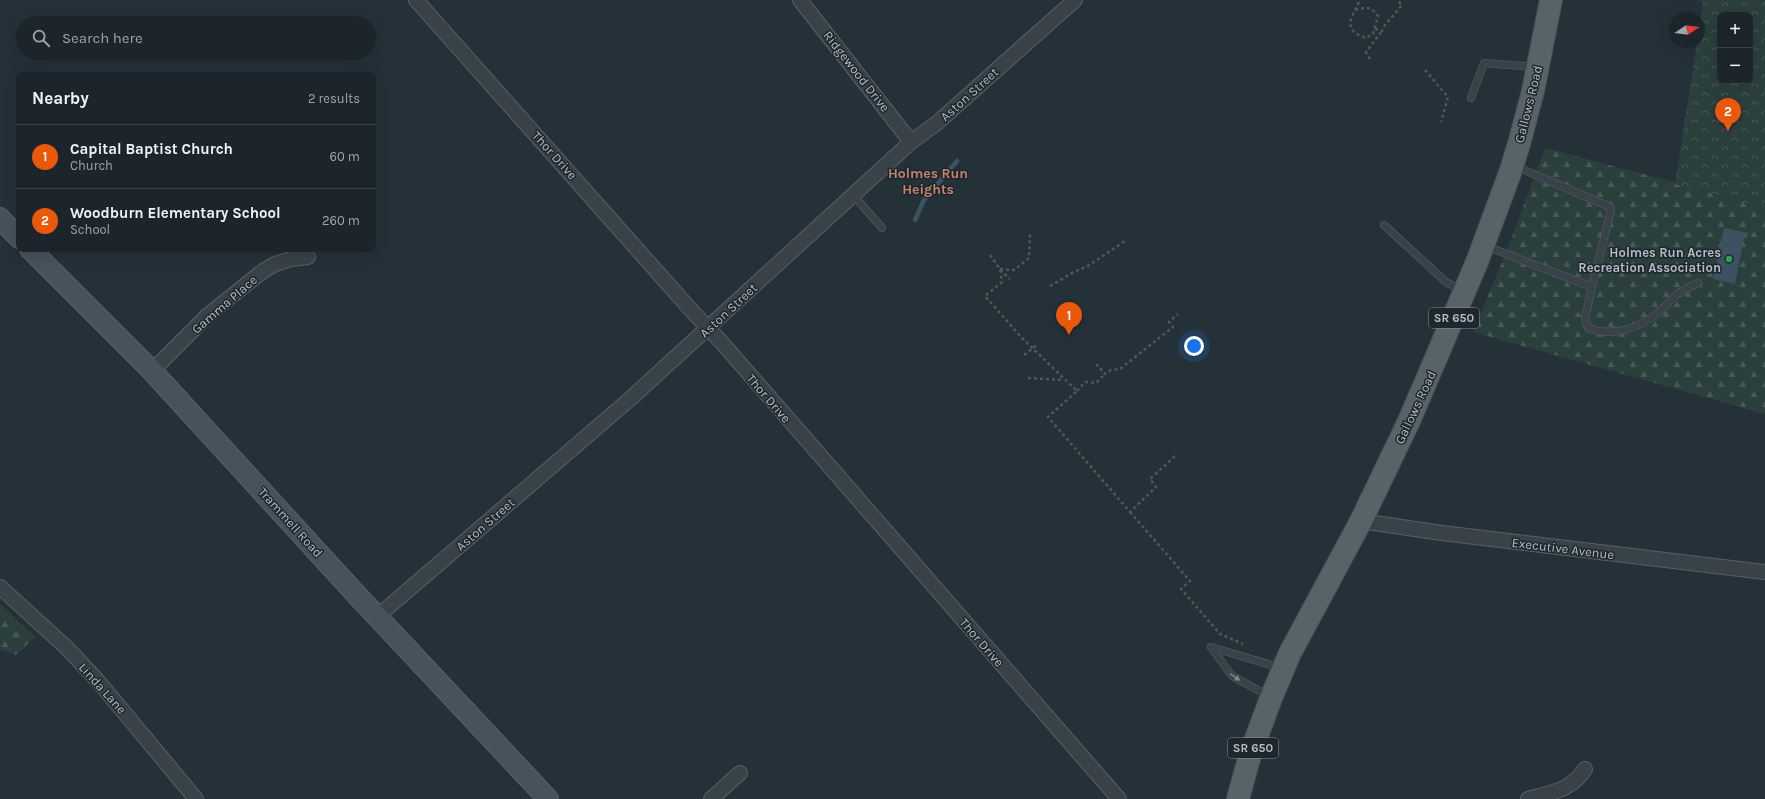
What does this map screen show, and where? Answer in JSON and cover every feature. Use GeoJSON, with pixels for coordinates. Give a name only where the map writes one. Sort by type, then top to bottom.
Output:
{"type":"FeatureCollection","features":[{"type":"Feature","properties":{"kind":"main road","name":"Gallows Road"},"geometry":{"type":"LineString","coordinates":[[1238,799],[1250,755],[1284,668],[1332,572],[1361,522],[1409,421],[1484,245],[1512,165],[1533,91],[1551,0]]}},
{"type":"Feature","properties":{"kind":"street","name":"Thor Drive"},"geometry":{"type":"LineString","coordinates":[[416,0],[708,328],[1118,799]]}},
{"type":"Feature","properties":{"kind":"street","name":"Ridgewood Drive"},"geometry":{"type":"LineString","coordinates":[[800,0],[911,142]]}},
{"type":"Feature","properties":{"kind":"street","name":"Aston Street"},"geometry":{"type":"LineString","coordinates":[[378,616],[630,399],[854,196],[911,142],[937,123],[1075,0]]}},
{"type":"Feature","properties":{"kind":"street","name":"Trammell Road"},"geometry":{"type":"LineString","coordinates":[[0,218],[16,234]]}},
{"type":"Feature","properties":{"kind":"street","name":"Trammell Road"},"geometry":{"type":"LineString","coordinates":[[34,252],[152,370],[548,799]]}},
{"type":"Feature","properties":{"kind":"street","name":"Gamma Place"},"geometry":{"type":"LineString","coordinates":[[152,370],[208,315],[263,271],[275,264],[291,259],[308,257]]}},
{"type":"Feature","properties":{"kind":"street","name":"Executive Avenue"},"geometry":{"type":"LineString","coordinates":[[1361,522],[1765,572]]}},
{"type":"Feature","properties":{"kind":"street","name":"Linda Lane"},"geometry":{"type":"LineString","coordinates":[[0,587],[68,649],[98,681],[196,799]]}},
{"type":"Feature","properties":{"kind":"street"},"geometry":{"type":"LineString","coordinates":[[1528,799],[1559,792],[1572,785],[1585,769]]}},
{"type":"Feature","properties":{"kind":"street"},"geometry":{"type":"LineString","coordinates":[[710,799],[740,773]]}},
{"type":"Feature","properties":{"kind":"lane"},"geometry":{"type":"LineString","coordinates":[[1471,98],[1484,63],[1538,67]]}},
{"type":"Feature","properties":{"kind":"lane"},"geometry":{"type":"LineString","coordinates":[[1512,165],[1610,207],[1612,210],[1585,319],[1588,328],[1598,332],[1616,333],[1647,321],[1659,313],[1674,297],[1698,283]]}},
{"type":"Feature","properties":{"kind":"lane"},"geometry":{"type":"LineString","coordinates":[[854,196],[882,228]]}},
{"type":"Feature","properties":{"kind":"lane"},"geometry":{"type":"LineString","coordinates":[[1384,225],[1446,282],[1465,292]]}},
{"type":"Feature","properties":{"kind":"lane"},"geometry":{"type":"LineString","coordinates":[[1484,245],[1592,287]]}},
{"type":"Feature","properties":{"kind":"lane"},"geometry":{"type":"LineString","coordinates":[[1271,698],[1232,676],[1211,647],[1284,668]]}},
{"type":"Feature","properties":{"kind":"path"},"geometry":{"type":"LineString","coordinates":[[1355,10],[1367,7],[1374,9],[1378,16],[1373,34],[1366,38],[1358,36],[1351,29],[1350,19],[1360,0]]}},
{"type":"Feature","properties":{"kind":"path"},"geometry":{"type":"LineString","coordinates":[[1370,59],[1366,52],[1402,4],[1397,0]]}},
{"type":"Feature","properties":{"kind":"path"},"geometry":{"type":"LineString","coordinates":[[1375,29],[1382,31]]}},
{"type":"Feature","properties":{"kind":"path"},"geometry":{"type":"LineString","coordinates":[[1424,70],[1448,97],[1441,122]]}},
{"type":"Feature","properties":{"kind":"path"},"geometry":{"type":"LineString","coordinates":[[1000,269],[1014,270],[1029,258],[1030,232]]}},
{"type":"Feature","properties":{"kind":"path"},"geometry":{"type":"LineString","coordinates":[[1050,286],[1074,272],[1088,266],[1125,240]]}},
{"type":"Feature","properties":{"kind":"path"},"geometry":{"type":"LineString","coordinates":[[990,255],[1000,269],[1010,279]]}},
{"type":"Feature","properties":{"kind":"path"},"geometry":{"type":"LineString","coordinates":[[1000,269],[1002,282],[985,296],[1033,349],[1077,391]]}},
{"type":"Feature","properties":{"kind":"path"},"geometry":{"type":"LineString","coordinates":[[1178,314],[1169,322],[1173,327],[1120,369],[1111,370],[1096,383],[1085,382],[1048,417],[1190,581],[1181,589],[1220,634],[1249,647]]}},
{"type":"Feature","properties":{"kind":"path"},"geometry":{"type":"LineString","coordinates":[[1024,355],[1038,344]]}},
{"type":"Feature","properties":{"kind":"path"},"geometry":{"type":"LineString","coordinates":[[1096,364],[1105,374]]}},
{"type":"Feature","properties":{"kind":"path"},"geometry":{"type":"LineString","coordinates":[[1028,378],[1064,380]]}},
{"type":"Feature","properties":{"kind":"path"},"geometry":{"type":"LineString","coordinates":[[1130,512],[1156,488],[1150,479],[1175,456]]}},
{"type":"Feature","properties":{"kind":"green space"},"geometry":{"type":"Polygon","coordinates":[[[1697,0],[1765,0],[1765,207],[1675,184],[1696,48],[1705,48],[1705,12],[1702,12],[1703,3],[1697,0]]]}},
{"type":"Feature","properties":{"kind":"green space"},"geometry":{"type":"Polygon","coordinates":[[[1545,148],[1765,206],[1765,414],[1473,332],[1509,245],[1545,148]]]}},
{"type":"Feature","properties":{"kind":"green space"},"geometry":{"type":"Polygon","coordinates":[[[0,604],[35,637],[16,655],[0,649],[0,604]]]}},
{"type":"Feature","properties":{"kind":"water","name":"Holmes Run Acres Recreation Association"},"geometry":{"type":"Polygon","coordinates":[[[1724,228],[1748,233],[1747,238],[1744,238],[1735,284],[1713,279],[1724,228]]]}},
{"type":"Feature","properties":{"kind":"waterway"},"geometry":{"type":"LineString","coordinates":[[915,220],[924,200],[957,161]]}},
{"type":"Feature","properties":{"kind":"place","name":"Woodburn Elementary School"},"geometry":{"type":"Point","coordinates":[1728,131]}},
{"type":"Feature","properties":{"kind":"place","name":"Holmes Run Acres Recreation Association"},"geometry":{"type":"Point","coordinates":[1729,259]}},
{"type":"Feature","properties":{"kind":"place","name":"Capital Baptist Church"},"geometry":{"type":"Point","coordinates":[1069,335]}},
{"type":"Feature","properties":{"kind":"district","name":"Holmes Run Heights"},"geometry":{"type":"Point","coordinates":[928,182]}}]}
